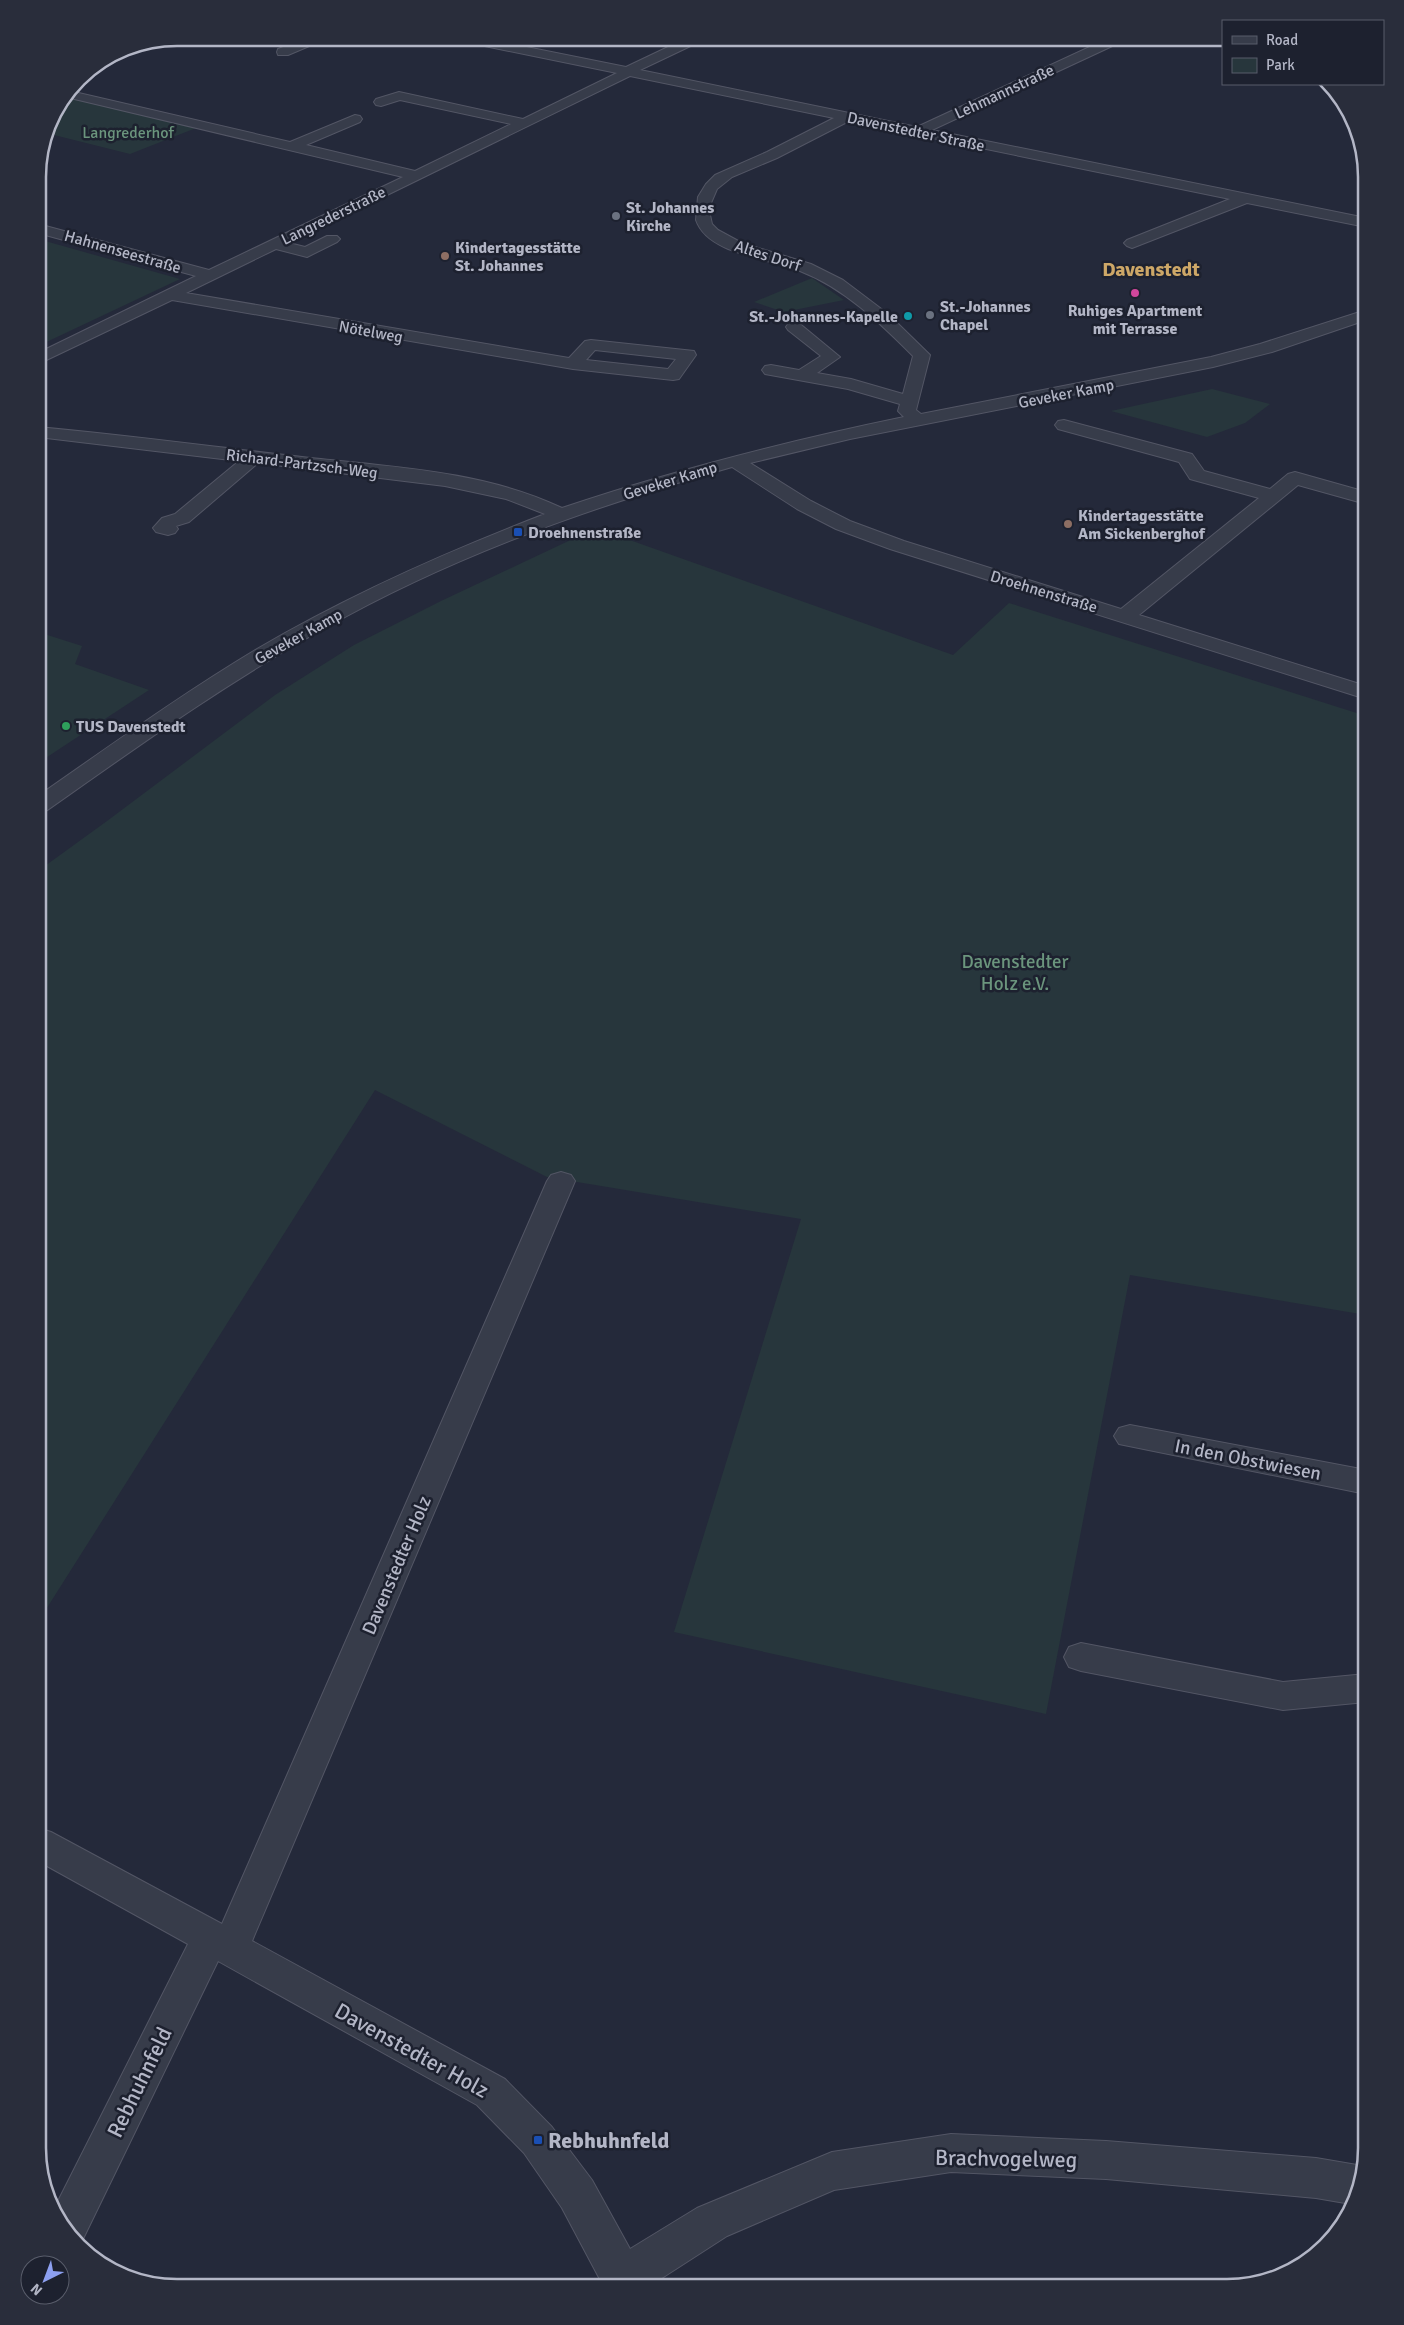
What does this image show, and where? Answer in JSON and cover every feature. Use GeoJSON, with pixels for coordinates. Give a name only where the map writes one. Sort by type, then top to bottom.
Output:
{"type":"FeatureCollection","features":[{"type":"Feature","properties":{"kind":"street"},"geometry":{"type":"LineString","coordinates":[[283,52],[295,47]]}},
{"type":"Feature","properties":{"kind":"street","name":"Davenstedter Straße"},"geometry":{"type":"LineString","coordinates":[[510,47],[1358,221]]}},
{"type":"Feature","properties":{"kind":"street","name":"Langrederstraße"},"geometry":{"type":"LineString","coordinates":[[47,355],[678,47]]}},
{"type":"Feature","properties":{"kind":"street","name":"Lehmannstraße"},"geometry":{"type":"LineString","coordinates":[[916,132],[1100,47]]}},
{"type":"Feature","properties":{"kind":"street"},"geometry":{"type":"LineString","coordinates":[[75,96],[415,175]]}},
{"type":"Feature","properties":{"kind":"street"},"geometry":{"type":"LineString","coordinates":[[381,102],[400,96],[524,123]]}},
{"type":"Feature","properties":{"kind":"street","name":"Altes Dorf"},"geometry":{"type":"LineString","coordinates":[[846,117],[772,155],[726,175],[712,184],[702,214],[705,225],[717,236],[731,244],[805,267],[845,288],[910,343],[922,355],[908,401]]}},
{"type":"Feature","properties":{"kind":"street"},"geometry":{"type":"LineString","coordinates":[[292,146],[355,119]]}},
{"type":"Feature","properties":{"kind":"street"},"geometry":{"type":"LineString","coordinates":[[1132,243],[1236,204],[1247,198]]}},
{"type":"Feature","properties":{"kind":"street","name":"Hahnenseestraße"},"geometry":{"type":"LineString","coordinates":[[47,231],[209,276]]}},
{"type":"Feature","properties":{"kind":"street"},"geometry":{"type":"LineString","coordinates":[[273,244],[307,252],[332,239]]}},
{"type":"Feature","properties":{"kind":"street","name":"Nötelweg"},"geometry":{"type":"LineString","coordinates":[[169,295],[423,340],[573,364],[673,375],[688,355],[591,345],[573,364]]}},
{"type":"Feature","properties":{"kind":"street","name":"Geveker Kamp"},"geometry":{"type":"LineString","coordinates":[[47,800],[191,700],[275,647],[334,615],[402,582],[466,553],[561,515],[624,493],[734,461],[919,421],[1213,362],[1266,348],[1358,318]]}},
{"type":"Feature","properties":{"kind":"street"},"geometry":{"type":"LineString","coordinates":[[794,326],[832,357],[802,375]]}},
{"type":"Feature","properties":{"kind":"street"},"geometry":{"type":"LineString","coordinates":[[772,370],[851,384],[908,401],[907,411],[919,421]]}},
{"type":"Feature","properties":{"kind":"street"},"geometry":{"type":"LineString","coordinates":[[1064,425],[1186,458],[1197,475],[1273,496]]}},
{"type":"Feature","properties":{"kind":"street","name":"Richard-Partzsch-Weg"},"geometry":{"type":"LineString","coordinates":[[47,433],[419,476],[484,487],[539,503],[561,515]]}},
{"type":"Feature","properties":{"kind":"street"},"geometry":{"type":"LineString","coordinates":[[168,529],[163,528],[169,522],[182,518],[254,457]]}},
{"type":"Feature","properties":{"kind":"street","name":"Droehnenstraße"},"geometry":{"type":"LineString","coordinates":[[734,461],[804,506],[843,525],[897,545],[1358,689]]}},
{"type":"Feature","properties":{"kind":"street"},"geometry":{"type":"LineString","coordinates":[[1124,616],[1295,478],[1358,496]]}},
{"type":"Feature","properties":{"kind":"street","name":"Davenstedter Holz"},"geometry":{"type":"LineString","coordinates":[[220,1943],[562,1181]]}},
{"type":"Feature","properties":{"kind":"street","name":"In den Obstwiesen"},"geometry":{"type":"LineString","coordinates":[[1130,1436],[1358,1480]]}},
{"type":"Feature","properties":{"kind":"street"},"geometry":{"type":"LineString","coordinates":[[1081,1657],[1283,1696],[1358,1689]]}},
{"type":"Feature","properties":{"kind":"street","name":"Davenstedter Holz"},"geometry":{"type":"LineString","coordinates":[[46,1847],[490,2092],[538,2140],[572,2186],[623,2278]]}},
{"type":"Feature","properties":{"kind":"street","name":"Rebhuhnfeld"},"geometry":{"type":"LineString","coordinates":[[70,2222],[220,1943]]}},
{"type":"Feature","properties":{"kind":"street","name":"Brachvogelweg"},"geometry":{"type":"LineString","coordinates":[[632,2278],[712,2222],[832,2171],[950,2154],[1106,2160],[1316,2178],[1352,2184]]}},
{"type":"Feature","properties":{"kind":"green space","name":"Langrederhof"},"geometry":{"type":"Polygon","coordinates":[[[73,99],[196,128],[130,154],[54,135],[64,112],[73,99]]]}},
{"type":"Feature","properties":{"kind":"green space"},"geometry":{"type":"Polygon","coordinates":[[[47,242],[180,279],[47,342],[47,242]]]}},
{"type":"Feature","properties":{"kind":"green space"},"geometry":{"type":"Polygon","coordinates":[[[812,278],[844,300],[784,312],[754,302],[812,278]]]}},
{"type":"Feature","properties":{"kind":"green space"},"geometry":{"type":"Polygon","coordinates":[[[1212,389],[1270,404],[1245,423],[1207,437],[1111,411],[1212,389]]]}},
{"type":"Feature","properties":{"kind":"green space","name":"Davenstedter Holz e.V."},"geometry":{"type":"Polygon","coordinates":[[[596,528],[953,655],[1009,603],[1358,713],[1358,1314],[1130,1275],[1046,1714],[674,1632],[801,1219],[547,1177],[375,1090],[46,1609],[47,865],[275,695],[354,645],[441,601],[596,528]]]}},
{"type":"Feature","properties":{"kind":"green space","name":"TUS Davenstedt"},"geometry":{"type":"Polygon","coordinates":[[[47,635],[82,646],[75,664],[149,690],[47,757],[47,635]]]}},
{"type":"Feature","properties":{"kind":"place","name":"St. Johannes Kirche"},"geometry":{"type":"Point","coordinates":[616,216]}},
{"type":"Feature","properties":{"kind":"place","name":"Kindertagesstätte St. Johannes"},"geometry":{"type":"Point","coordinates":[445,256]}},
{"type":"Feature","properties":{"kind":"place","name":"Ruhiges Apartment mit Terrasse"},"geometry":{"type":"Point","coordinates":[1135,293]}},
{"type":"Feature","properties":{"kind":"place","name":"St.-Johannes Chapel"},"geometry":{"type":"Point","coordinates":[930,315]}},
{"type":"Feature","properties":{"kind":"place","name":"St.-Johannes-Kapelle"},"geometry":{"type":"Point","coordinates":[908,316]}},
{"type":"Feature","properties":{"kind":"place","name":"Kindertagesstätte Am Sickenberghof"},"geometry":{"type":"Point","coordinates":[1068,524]}},
{"type":"Feature","properties":{"kind":"place","name":"Droehnenstraße"},"geometry":{"type":"Point","coordinates":[518,532]}},
{"type":"Feature","properties":{"kind":"place","name":"TUS Davenstedt"},"geometry":{"type":"Point","coordinates":[66,726]}},
{"type":"Feature","properties":{"kind":"place","name":"Rebhuhnfeld"},"geometry":{"type":"Point","coordinates":[538,2140]}},
{"type":"Feature","properties":{"kind":"district","name":"Davenstedt"},"geometry":{"type":"Point","coordinates":[1151,269]}}]}
